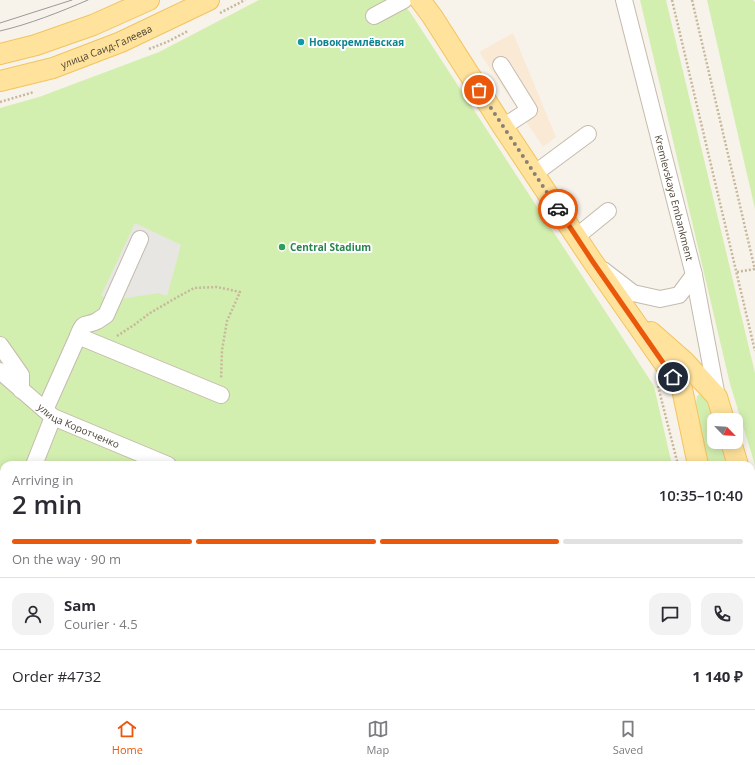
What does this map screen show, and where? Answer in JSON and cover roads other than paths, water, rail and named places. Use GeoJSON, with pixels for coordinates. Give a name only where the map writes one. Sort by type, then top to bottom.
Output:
{"type":"FeatureCollection","features":[{"type":"Feature","properties":{"kind":"main road"},"geometry":{"type":"LineString","coordinates":[[0,54],[93,25],[149,0]]}},
{"type":"Feature","properties":{"kind":"main road","name":"улица Саид-Галеева"},"geometry":{"type":"LineString","coordinates":[[0,81],[53,68],[121,42],[209,0]]}},
{"type":"Feature","properties":{"kind":"main road","name":"Kremlevskaya Embankment"},"geometry":{"type":"LineString","coordinates":[[420,0],[431,8],[503,127],[593,262],[682,390],[697,461]]}},
{"type":"Feature","properties":{"kind":"main road","name":"Kremlevskaya Embankment"},"geometry":{"type":"LineString","coordinates":[[628,312],[684,361],[717,397],[722,413]]}},
{"type":"Feature","properties":{"kind":"main road"},"geometry":{"type":"LineString","coordinates":[[733,449],[737,461]]}},
{"type":"Feature","properties":{"kind":"street"},"geometry":{"type":"LineString","coordinates":[[374,16],[404,0]]}},
{"type":"Feature","properties":{"kind":"street","name":"Kremlevskaya Embankment"},"geometry":{"type":"LineString","coordinates":[[624,0],[694,275],[717,397]]}},
{"type":"Feature","properties":{"kind":"street"},"geometry":{"type":"LineString","coordinates":[[501,65],[529,110],[503,127]]}},
{"type":"Feature","properties":{"kind":"street"},"geometry":{"type":"LineString","coordinates":[[534,174],[588,134]]}},
{"type":"Feature","properties":{"kind":"street"},"geometry":{"type":"LineString","coordinates":[[576,237],[608,211]]}},
{"type":"Feature","properties":{"kind":"street"},"geometry":{"type":"LineString","coordinates":[[35,461],[49,414],[81,328],[85,324],[96,322],[106,315],[140,239]]}},
{"type":"Feature","properties":{"kind":"street"},"geometry":{"type":"LineString","coordinates":[[593,262],[633,293],[660,299],[679,295],[694,275]]}},
{"type":"Feature","properties":{"kind":"street"},"geometry":{"type":"LineString","coordinates":[[78,336],[221,395]]}},
{"type":"Feature","properties":{"kind":"street"},"geometry":{"type":"LineString","coordinates":[[0,346],[21,375],[21,390]]}},
{"type":"Feature","properties":{"kind":"street","name":"улица Коротченко"},"geometry":{"type":"LineString","coordinates":[[0,371],[49,414],[159,461]]}},
{"type":"Feature","properties":{"kind":"tram line"},"geometry":{"type":"LineString","coordinates":[[0,23],[72,0]]}},
{"type":"Feature","properties":{"kind":"tram line"},"geometry":{"type":"LineString","coordinates":[[0,31],[45,17],[88,0]]}},
{"type":"Feature","properties":{"kind":"place","name":"Новокремлёвская"},"geometry":{"type":"Point","coordinates":[301,42]}},
{"type":"Feature","properties":{"kind":"place","name":"Central Stadium"},"geometry":{"type":"Point","coordinates":[282,247]}}]}
